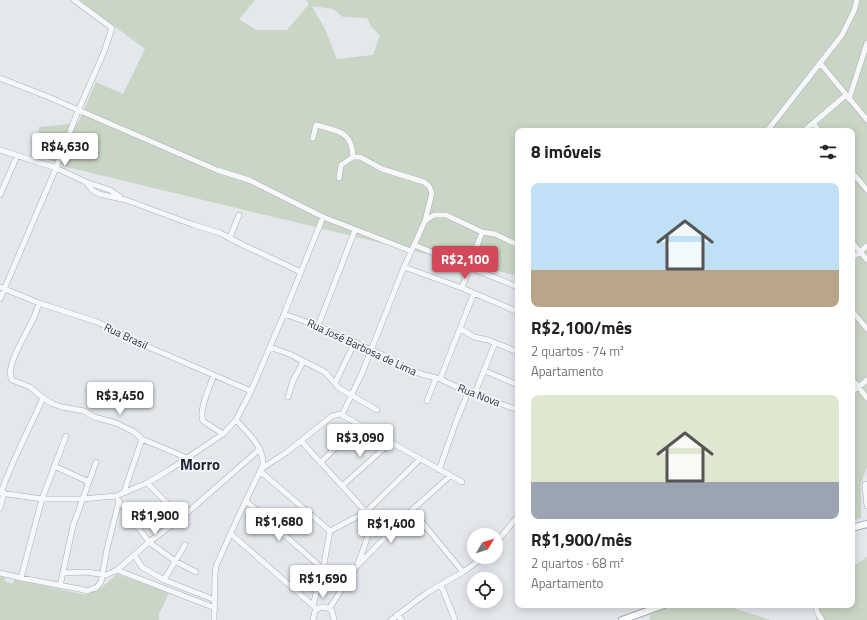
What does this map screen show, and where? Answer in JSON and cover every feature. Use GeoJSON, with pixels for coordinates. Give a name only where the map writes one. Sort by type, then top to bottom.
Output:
{"type":"FeatureCollection","features":[{"type":"Feature","properties":{"kind":"main road"},"geometry":{"type":"LineString","coordinates":[[855,527],[867,524]]}},
{"type":"Feature","properties":{"kind":"main road"},"geometry":{"type":"LineString","coordinates":[[622,620],[632,618],[657,608]]}},
{"type":"Feature","properties":{"kind":"street"},"geometry":{"type":"LineString","coordinates":[[0,299],[2,288],[56,168],[112,28],[74,0]]}},
{"type":"Feature","properties":{"kind":"street"},"geometry":{"type":"LineString","coordinates":[[770,128],[842,35],[854,11],[857,0]]}},
{"type":"Feature","properties":{"kind":"street"},"geometry":{"type":"LineString","coordinates":[[807,128],[848,97],[867,43]]}},
{"type":"Feature","properties":{"kind":"street"},"geometry":{"type":"LineString","coordinates":[[820,63],[867,120]]}},
{"type":"Feature","properties":{"kind":"street"},"geometry":{"type":"LineString","coordinates":[[0,78],[22,86],[217,170],[249,180],[323,217],[411,251]]}},
{"type":"Feature","properties":{"kind":"street"},"geometry":{"type":"LineString","coordinates":[[813,123],[817,128]]}},
{"type":"Feature","properties":{"kind":"street"},"geometry":{"type":"LineString","coordinates":[[313,138],[316,125],[345,135],[350,140],[352,145],[353,157]]}},
{"type":"Feature","properties":{"kind":"street"},"geometry":{"type":"LineString","coordinates":[[0,150],[56,168],[86,182],[96,192],[126,200],[230,237],[241,244],[301,272]]}},
{"type":"Feature","properties":{"kind":"street"},"geometry":{"type":"LineString","coordinates":[[0,195],[17,156]]}},
{"type":"Feature","properties":{"kind":"street"},"geometry":{"type":"LineString","coordinates":[[339,178],[341,166],[353,157],[360,157],[382,169],[427,184],[432,193],[425,221],[404,267],[371,350],[342,415]]}},
{"type":"Feature","properties":{"kind":"street"},"geometry":{"type":"LineString","coordinates":[[855,176],[867,190]]}},
{"type":"Feature","properties":{"kind":"street"},"geometry":{"type":"LineString","coordinates":[[230,237],[239,214]]}},
{"type":"Feature","properties":{"kind":"street"},"geometry":{"type":"LineString","coordinates":[[425,221],[434,215],[442,214],[482,232],[495,234],[515,244]]}},
{"type":"Feature","properties":{"kind":"street"},"geometry":{"type":"LineString","coordinates":[[0,573],[87,591],[96,588],[101,582],[117,499],[124,492],[147,482],[187,458],[223,434],[236,420],[270,348],[323,217]]}},
{"type":"Feature","properties":{"kind":"street"},"geometry":{"type":"LineString","coordinates":[[318,326],[355,230]]}},
{"type":"Feature","properties":{"kind":"street"},"geometry":{"type":"LineString","coordinates":[[462,288],[482,232]]}},
{"type":"Feature","properties":{"kind":"street"},"geometry":{"type":"LineString","coordinates":[[414,245],[515,286]]}},
{"type":"Feature","properties":{"kind":"street"},"geometry":{"type":"LineString","coordinates":[[855,246],[867,260]]}},
{"type":"Feature","properties":{"kind":"street"},"geometry":{"type":"LineString","coordinates":[[855,256],[867,246]]}},
{"type":"Feature","properties":{"kind":"street"},"geometry":{"type":"LineString","coordinates":[[404,267],[462,288],[515,311]]}},
{"type":"Feature","properties":{"kind":"street","name":"Rua Brasil"},"geometry":{"type":"LineString","coordinates":[[2,288],[39,303],[97,322],[144,345],[251,391]]}},
{"type":"Feature","properties":{"kind":"street"},"geometry":{"type":"LineString","coordinates":[[427,402],[461,329],[474,293]]}},
{"type":"Feature","properties":{"kind":"street"},"geometry":{"type":"LineString","coordinates":[[39,303],[32,323],[23,337],[13,362],[10,376],[14,381],[30,387],[43,398],[62,407],[84,411],[94,417],[116,423],[134,432],[142,439],[187,458]]}},
{"type":"Feature","properties":{"kind":"street","name":"Rua José Barbosa de Lima"},"geometry":{"type":"LineString","coordinates":[[284,314],[318,326],[355,342],[404,368],[438,379]]}},
{"type":"Feature","properties":{"kind":"street"},"geometry":{"type":"LineString","coordinates":[[855,315],[867,329]]}},
{"type":"Feature","properties":{"kind":"street"},"geometry":{"type":"LineString","coordinates":[[461,329],[474,337],[488,340],[515,351]]}},
{"type":"Feature","properties":{"kind":"street"},"geometry":{"type":"LineString","coordinates":[[335,383],[355,342]]}},
{"type":"Feature","properties":{"kind":"street"},"geometry":{"type":"LineString","coordinates":[[475,393],[495,343]]}},
{"type":"Feature","properties":{"kind":"street"},"geometry":{"type":"LineString","coordinates":[[270,348],[283,351],[328,374],[339,388],[378,410]]}},
{"type":"Feature","properties":{"kind":"street"},"geometry":{"type":"LineString","coordinates":[[288,397],[293,381],[303,362]]}},
{"type":"Feature","properties":{"kind":"street"},"geometry":{"type":"LineString","coordinates":[[328,374],[341,370]]}},
{"type":"Feature","properties":{"kind":"street"},"geometry":{"type":"LineString","coordinates":[[485,371],[515,384]]}},
{"type":"Feature","properties":{"kind":"street"},"geometry":{"type":"LineString","coordinates":[[214,374],[202,409],[202,418],[203,421],[223,434]]}},
{"type":"Feature","properties":{"kind":"street","name":"Rua Nova"},"geometry":{"type":"LineString","coordinates":[[438,379],[468,392],[475,393],[515,409]]}},
{"type":"Feature","properties":{"kind":"street"},"geometry":{"type":"LineString","coordinates":[[855,390],[867,380]]}},
{"type":"Feature","properties":{"kind":"street"},"geometry":{"type":"LineString","coordinates":[[855,383],[867,398]]}},
{"type":"Feature","properties":{"kind":"street"},"geometry":{"type":"LineString","coordinates":[[440,470],[468,392]]}},
{"type":"Feature","properties":{"kind":"street"},"geometry":{"type":"LineString","coordinates":[[0,508],[2,493],[22,442],[43,398]]}},
{"type":"Feature","properties":{"kind":"street"},"geometry":{"type":"LineString","coordinates":[[261,470],[332,416],[337,414],[342,415],[462,482]]}},
{"type":"Feature","properties":{"kind":"street"},"geometry":{"type":"LineString","coordinates":[[214,620],[214,582],[216,566],[261,470],[263,461],[260,449],[236,420]]}},
{"type":"Feature","properties":{"kind":"street"},"geometry":{"type":"LineString","coordinates":[[320,463],[359,425]]}},
{"type":"Feature","properties":{"kind":"street"},"geometry":{"type":"LineString","coordinates":[[21,578],[42,499],[66,436]]}},
{"type":"Feature","properties":{"kind":"street"},"geometry":{"type":"LineString","coordinates":[[124,492],[142,439]]}},
{"type":"Feature","properties":{"kind":"street"},"geometry":{"type":"LineString","coordinates":[[301,441],[366,512],[370,526],[357,566]]}},
{"type":"Feature","properties":{"kind":"street"},"geometry":{"type":"LineString","coordinates":[[342,486],[391,442]]}},
{"type":"Feature","properties":{"kind":"street"},"geometry":{"type":"LineString","coordinates":[[63,573],[86,572],[109,575],[117,570],[149,542],[180,519],[260,449]]}},
{"type":"Feature","properties":{"kind":"street"},"geometry":{"type":"LineString","coordinates":[[330,531],[366,512],[420,459]]}},
{"type":"Feature","properties":{"kind":"street"},"geometry":{"type":"LineString","coordinates":[[60,586],[73,526],[96,462]]}},
{"type":"Feature","properties":{"kind":"street"},"geometry":{"type":"LineString","coordinates":[[54,466],[89,482]]}},
{"type":"Feature","properties":{"kind":"street"},"geometry":{"type":"LineString","coordinates":[[261,470],[330,531]]}},
{"type":"Feature","properties":{"kind":"street"},"geometry":{"type":"LineString","coordinates":[[329,609],[357,566],[412,510],[450,476]]}},
{"type":"Feature","properties":{"kind":"street"},"geometry":{"type":"LineString","coordinates":[[147,482],[180,519]]}},
{"type":"Feature","properties":{"kind":"street"},"geometry":{"type":"LineString","coordinates":[[867,484],[865,485],[867,506]]}},
{"type":"Feature","properties":{"kind":"street"},"geometry":{"type":"LineString","coordinates":[[2,493],[42,499],[117,499]]}},
{"type":"Feature","properties":{"kind":"street"},"geometry":{"type":"LineString","coordinates":[[117,499],[149,542],[175,561],[196,572]]}},
{"type":"Feature","properties":{"kind":"street"},"geometry":{"type":"LineString","coordinates":[[246,501],[323,569]]}},
{"type":"Feature","properties":{"kind":"street"},"geometry":{"type":"LineString","coordinates":[[412,510],[463,572]]}},
{"type":"Feature","properties":{"kind":"street"},"geometry":{"type":"LineString","coordinates":[[503,534],[515,520]]}},
{"type":"Feature","properties":{"kind":"street"},"geometry":{"type":"LineString","coordinates":[[313,605],[323,569],[330,531]]}},
{"type":"Feature","properties":{"kind":"street"},"geometry":{"type":"LineString","coordinates":[[231,534],[317,609]]}},
{"type":"Feature","properties":{"kind":"street"},"geometry":{"type":"LineString","coordinates":[[164,580],[184,545]]}},
{"type":"Feature","properties":{"kind":"street"},"geometry":{"type":"LineString","coordinates":[[134,555],[142,567],[164,580],[215,600]]}},
{"type":"Feature","properties":{"kind":"street"},"geometry":{"type":"LineString","coordinates":[[391,620],[428,592],[474,564]]}},
{"type":"Feature","properties":{"kind":"street"},"geometry":{"type":"LineString","coordinates":[[117,570],[215,608]]}},
{"type":"Feature","properties":{"kind":"street"},"geometry":{"type":"LineString","coordinates":[[441,585],[455,620]]}},
{"type":"Feature","properties":{"kind":"street"},"geometry":{"type":"LineString","coordinates":[[313,620],[313,614],[317,609],[323,607],[329,609],[333,614],[334,620]]}},
{"type":"Feature","properties":{"kind":"street"},"geometry":{"type":"LineString","coordinates":[[816,608],[822,620]]}},
{"type":"Feature","properties":{"kind":"street"},"geometry":{"type":"LineString","coordinates":[[397,615],[402,620]]}},
{"type":"Feature","properties":{"kind":"green space"},"geometry":{"type":"Polygon","coordinates":[[[79,0],[255,0],[239,19],[256,30],[287,30],[309,4],[306,0],[867,0],[867,467],[861,483],[861,518],[855,520],[855,128],[515,128],[515,275],[71,168],[38,156],[39,127],[78,123],[96,82],[123,94],[145,49],[79,0]],[[312,6],[325,29],[337,59],[373,55],[380,35],[372,28],[367,18],[343,17],[333,9],[312,6]]]}},
{"type":"Feature","properties":{"kind":"green space"},"geometry":{"type":"Polygon","coordinates":[[[867,557],[867,620],[816,620],[818,608],[855,608],[855,565],[867,557]]]}},
{"type":"Feature","properties":{"kind":"green space"},"geometry":{"type":"Polygon","coordinates":[[[117,574],[169,593],[159,614],[159,620],[0,620],[0,575],[5,576],[5,581],[12,584],[15,579],[85,595],[100,589],[117,574]]]}},
{"type":"Feature","properties":{"kind":"green space"},"geometry":{"type":"Polygon","coordinates":[[[668,608],[736,608],[771,620],[650,620],[650,615],[668,608]]]}},
{"type":"Feature","properties":{"kind":"district","name":"Morro"},"geometry":{"type":"Point","coordinates":[200,464]}}]}
